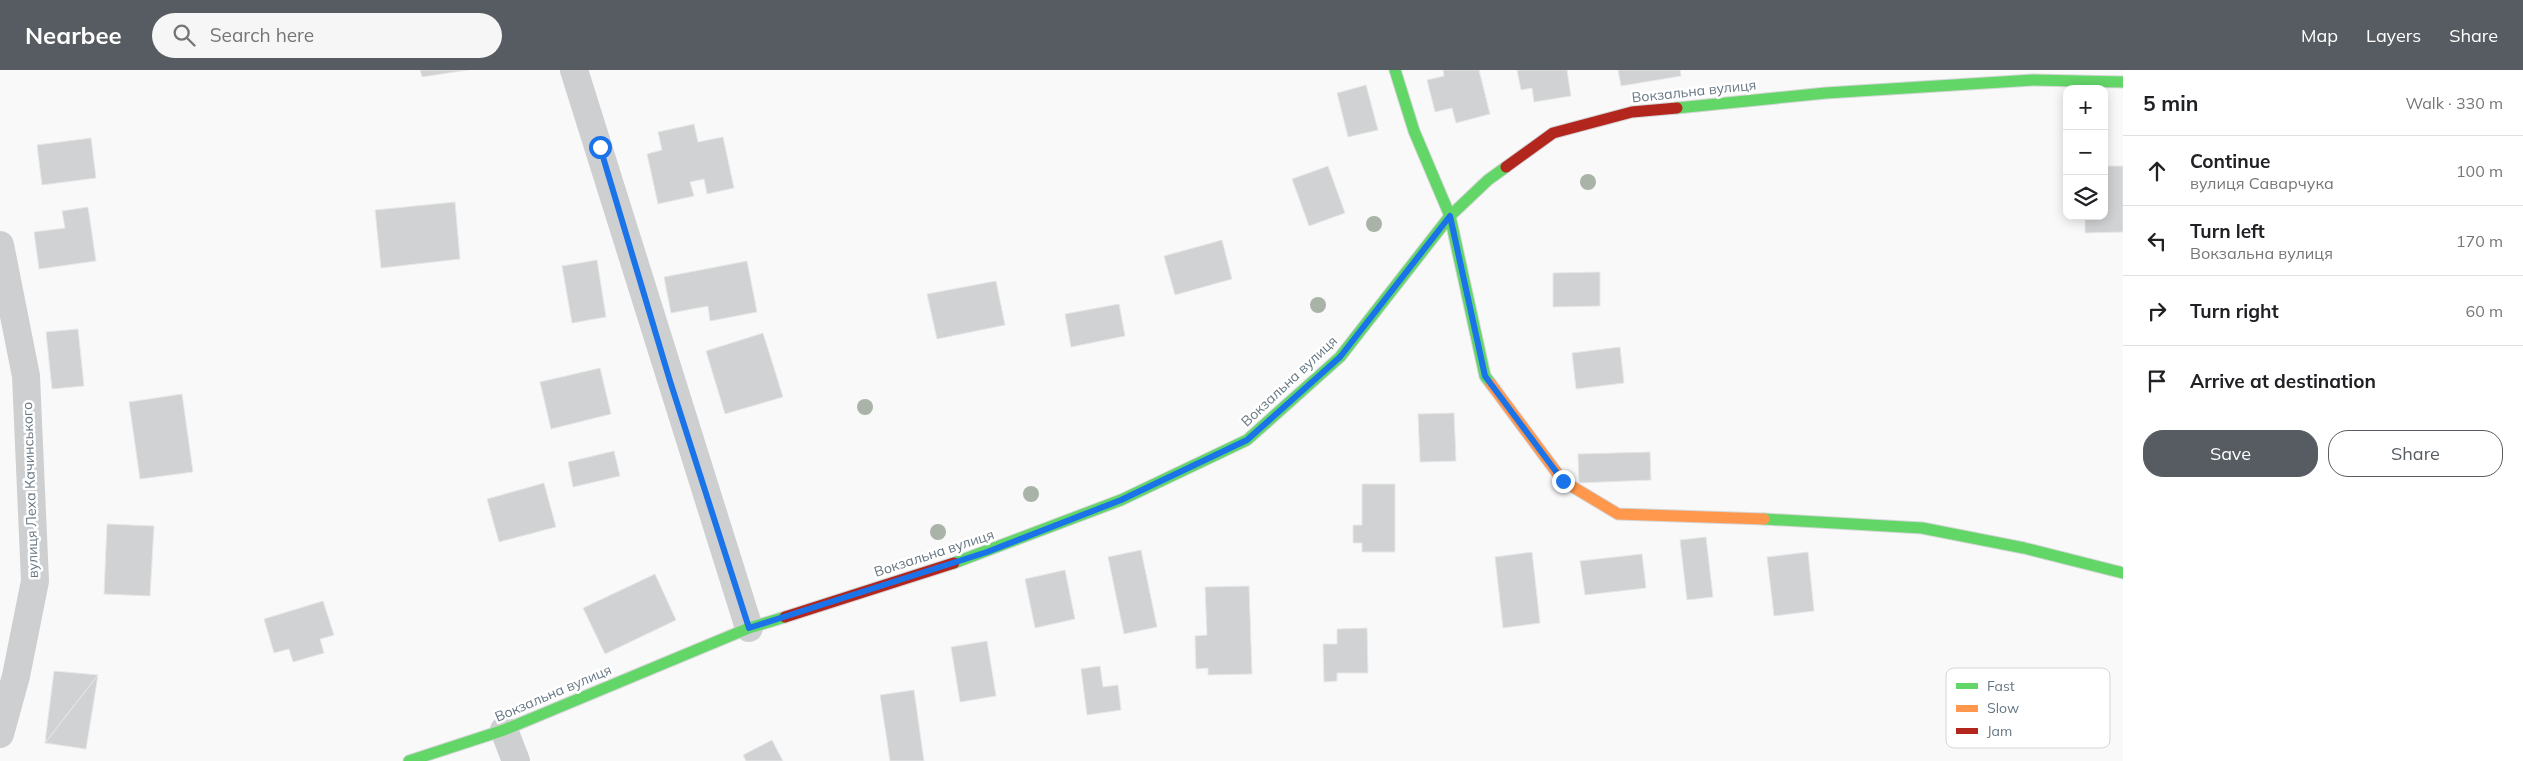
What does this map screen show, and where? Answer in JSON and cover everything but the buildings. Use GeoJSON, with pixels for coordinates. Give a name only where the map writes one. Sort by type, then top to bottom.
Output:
{"type":"FeatureCollection","features":[{"type":"Feature","properties":{"kind":"street"},"geometry":{"type":"LineString","coordinates":[[574,70],[749,628]]}},
{"type":"Feature","properties":{"kind":"street"},"geometry":{"type":"LineString","coordinates":[[1395,70],[1414,131],[1450,216],[1485,376],[1563,481],[1618,514],[1736,517],[1922,528],[2024,548],[2123,575]]}},
{"type":"Feature","properties":{"kind":"street","name":"Вокзальна вулиця"},"geometry":{"type":"LineString","coordinates":[[409,761],[504,730],[749,628],[996,548],[1121,500],[1247,440],[1340,357],[1450,216],[1488,180],[1553,133],[1632,112],[1826,93],[2033,80],[2123,82]]}},
{"type":"Feature","properties":{"kind":"street","name":"вулиця Леха Качинського"},"geometry":{"type":"LineString","coordinates":[[0,245],[26,376],[35,581],[16,676],[0,734]]}},
{"type":"Feature","properties":{"kind":"street"},"geometry":{"type":"LineString","coordinates":[[504,730],[516,761]]}},
{"type":"Feature","properties":{"kind":"traffic: fast"},"geometry":{"type":"LineString","coordinates":[[1395,70],[1414,131],[1450,216],[1485,376],[1491,384]]}},
{"type":"Feature","properties":{"kind":"traffic: fast"},"geometry":{"type":"LineString","coordinates":[[1677,108],[1826,93],[2033,80],[2123,82]]}},
{"type":"Feature","properties":{"kind":"traffic: fast"},"geometry":{"type":"LineString","coordinates":[[954,563],[1121,500],[1247,440],[1340,357],[1450,216],[1488,180],[1506,167]]}},
{"type":"Feature","properties":{"kind":"traffic: fast"},"geometry":{"type":"LineString","coordinates":[[1764,519],[1922,528],[2024,548],[2123,573]]}},
{"type":"Feature","properties":{"kind":"traffic: fast"},"geometry":{"type":"LineString","coordinates":[[409,761],[504,730],[749,628],[785,617]]}},
{"type":"Feature","properties":{"kind":"traffic: slow"},"geometry":{"type":"LineString","coordinates":[[1491,384],[1563,481],[1618,514],[1764,519]]}},
{"type":"Feature","properties":{"kind":"traffic: jam"},"geometry":{"type":"LineString","coordinates":[[1506,167],[1553,133],[1632,112],[1677,108]]}},
{"type":"Feature","properties":{"kind":"traffic: jam"},"geometry":{"type":"LineString","coordinates":[[785,617],[954,563]]}},
{"type":"Feature","properties":{"kind":"route"},"geometry":{"type":"LineString","coordinates":[[600,147],[670,381],[749,628],[987,552],[1121,500],[1247,440],[1340,357],[1450,216],[1485,376],[1563,481]]}}]}
